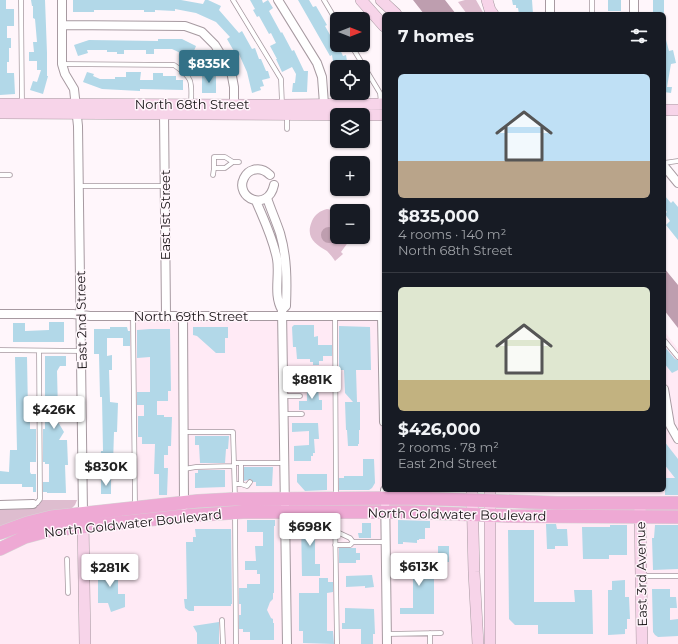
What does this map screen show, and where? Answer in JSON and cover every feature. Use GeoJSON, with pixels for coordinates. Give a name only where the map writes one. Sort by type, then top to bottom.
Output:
{"type":"FeatureCollection","features":[{"type":"Feature","properties":{"kind":"main road"},"geometry":{"type":"LineString","coordinates":[[361,0],[382,24]]}},
{"type":"Feature","properties":{"kind":"main road"},"geometry":{"type":"LineString","coordinates":[[381,0],[394,12]]}},
{"type":"Feature","properties":{"kind":"main road"},"geometry":{"type":"LineString","coordinates":[[487,0],[492,12]]}},
{"type":"Feature","properties":{"kind":"main road","name":"North 68th Street"},"geometry":{"type":"LineString","coordinates":[[0,104],[22,104],[164,114],[234,109],[382,107]]}},
{"type":"Feature","properties":{"kind":"main road","name":"North 68th Street"},"geometry":{"type":"LineString","coordinates":[[0,113],[191,104],[234,109]]}},
{"type":"Feature","properties":{"kind":"main road","name":"North 68th Street"},"geometry":{"type":"LineString","coordinates":[[285,108],[324,104],[382,107]]}},
{"type":"Feature","properties":{"kind":"main road"},"geometry":{"type":"LineString","coordinates":[[666,110],[678,110]]}},
{"type":"Feature","properties":{"kind":"main road","name":"North Goldwater Boulevard"},"geometry":{"type":"LineString","coordinates":[[0,533],[38,519],[184,502],[235,499],[336,499],[385,494],[434,497],[473,495],[557,503],[678,504]]}},
{"type":"Feature","properties":{"kind":"main road"},"geometry":{"type":"LineString","coordinates":[[473,495],[474,572],[478,644]]}},
{"type":"Feature","properties":{"kind":"main road"},"geometry":{"type":"LineString","coordinates":[[490,496],[490,644]]}},
{"type":"Feature","properties":{"kind":"main road","name":"East 3rd Avenue"},"geometry":{"type":"LineString","coordinates":[[640,504],[642,644]]}},
{"type":"Feature","properties":{"kind":"main road","name":"North Goldwater Boulevard"},"geometry":{"type":"LineString","coordinates":[[0,549],[33,534],[51,530],[236,512],[385,512],[489,515],[640,517],[678,516]]}},
{"type":"Feature","properties":{"kind":"main road","name":"East 2nd Street"},"geometry":{"type":"LineString","coordinates":[[83,513],[85,644]]}},
{"type":"Feature","properties":{"kind":"street","name":"East 2nd Street"},"geometry":{"type":"LineString","coordinates":[[62,0],[62,64],[65,74],[74,90],[77,109],[83,513]]}},
{"type":"Feature","properties":{"kind":"street"},"geometry":{"type":"LineString","coordinates":[[278,0],[317,63],[322,77],[324,104]]}},
{"type":"Feature","properties":{"kind":"street"},"geometry":{"type":"LineString","coordinates":[[550,0],[550,12]]}},
{"type":"Feature","properties":{"kind":"street"},"geometry":{"type":"LineString","coordinates":[[634,0],[634,12]]}},
{"type":"Feature","properties":{"kind":"street"},"geometry":{"type":"LineString","coordinates":[[62,25],[185,26],[202,32],[215,45],[231,71],[233,80],[234,109]]}},
{"type":"Feature","properties":{"kind":"street","name":"East 1st Street"},"geometry":{"type":"LineString","coordinates":[[164,114],[166,316]]}},
{"type":"Feature","properties":{"kind":"street"},"geometry":{"type":"LineString","coordinates":[[666,167],[678,183]]}},
{"type":"Feature","properties":{"kind":"street"},"geometry":{"type":"LineString","coordinates":[[270,175],[262,170],[252,170],[244,177],[242,187],[247,196],[256,201],[274,244],[278,260],[278,304],[282,313],[287,644]]}},
{"type":"Feature","properties":{"kind":"street"},"geometry":{"type":"LineString","coordinates":[[256,201],[267,198],[273,190],[274,185]]}},
{"type":"Feature","properties":{"kind":"street"},"geometry":{"type":"LineString","coordinates":[[267,198],[280,233],[287,268],[288,280],[286,306],[282,313]]}},
{"type":"Feature","properties":{"kind":"street","name":"North 69th Street"},"geometry":{"type":"LineString","coordinates":[[0,314],[183,316],[282,313],[335,316],[382,316]]}},
{"type":"Feature","properties":{"kind":"street"},"geometry":{"type":"LineString","coordinates":[[183,316],[184,516]]}},
{"type":"Feature","properties":{"kind":"street"},"geometry":{"type":"LineString","coordinates":[[666,401],[670,425],[678,439]]}},
{"type":"Feature","properties":{"kind":"street"},"geometry":{"type":"LineString","coordinates":[[385,494],[387,644]]}},
{"type":"Feature","properties":{"kind":"street"},"geometry":{"type":"LineString","coordinates":[[0,505],[33,504]]}},
{"type":"Feature","properties":{"kind":"lane"},"geometry":{"type":"LineString","coordinates":[[21,0],[22,104]]}},
{"type":"Feature","properties":{"kind":"lane"},"geometry":{"type":"LineString","coordinates":[[233,0],[281,79],[287,128]]}},
{"type":"Feature","properties":{"kind":"lane"},"geometry":{"type":"LineString","coordinates":[[324,0],[331,12]]}},
{"type":"Feature","properties":{"kind":"lane"},"geometry":{"type":"LineString","coordinates":[[592,0],[592,12]]}},
{"type":"Feature","properties":{"kind":"lane"},"geometry":{"type":"LineString","coordinates":[[355,52],[380,93],[382,102]]}},
{"type":"Feature","properties":{"kind":"lane"},"geometry":{"type":"LineString","coordinates":[[62,64],[174,64],[184,72],[192,82],[191,104]]}},
{"type":"Feature","properties":{"kind":"lane"},"geometry":{"type":"LineString","coordinates":[[213,175],[214,157],[225,157],[233,162],[239,162]]}},
{"type":"Feature","properties":{"kind":"lane"},"geometry":{"type":"LineString","coordinates":[[666,163],[671,161],[678,161]]}},
{"type":"Feature","properties":{"kind":"lane"},"geometry":{"type":"LineString","coordinates":[[214,168],[225,168],[233,162]]}},
{"type":"Feature","properties":{"kind":"lane"},"geometry":{"type":"LineString","coordinates":[[0,175],[10,175]]}},
{"type":"Feature","properties":{"kind":"lane"},"geometry":{"type":"LineString","coordinates":[[79,186],[165,186]]}},
{"type":"Feature","properties":{"kind":"lane"},"geometry":{"type":"LineString","coordinates":[[133,316],[135,508]]}},
{"type":"Feature","properties":{"kind":"lane"},"geometry":{"type":"LineString","coordinates":[[335,316],[336,499]]}},
{"type":"Feature","properties":{"kind":"lane"},"geometry":{"type":"LineString","coordinates":[[666,342],[678,357]]}},
{"type":"Feature","properties":{"kind":"lane"},"geometry":{"type":"LineString","coordinates":[[0,350],[81,351]]}},
{"type":"Feature","properties":{"kind":"lane"},"geometry":{"type":"LineString","coordinates":[[33,504],[37,503],[40,499],[39,351]]}},
{"type":"Feature","properties":{"kind":"lane"},"geometry":{"type":"LineString","coordinates":[[283,396],[300,396]]}},
{"type":"Feature","properties":{"kind":"lane"},"geometry":{"type":"LineString","coordinates":[[284,414],[302,414]]}},
{"type":"Feature","properties":{"kind":"lane"},"geometry":{"type":"LineString","coordinates":[[183,432],[233,432],[235,499]]}},
{"type":"Feature","properties":{"kind":"lane"},"geometry":{"type":"LineString","coordinates":[[184,469],[234,465],[241,463],[250,465],[284,463]]}},
{"type":"Feature","properties":{"kind":"lane"},"geometry":{"type":"LineString","coordinates":[[241,463],[241,484]]}},
{"type":"Feature","properties":{"kind":"lane"},"geometry":{"type":"LineString","coordinates":[[235,484],[247,486],[250,482]]}},
{"type":"Feature","properties":{"kind":"lane"},"geometry":{"type":"LineString","coordinates":[[236,512],[236,644]]}},
{"type":"Feature","properties":{"kind":"lane"},"geometry":{"type":"LineString","coordinates":[[335,512],[337,644]]}},
{"type":"Feature","properties":{"kind":"lane"},"geometry":{"type":"LineString","coordinates":[[335,531],[350,538],[353,542]]}},
{"type":"Feature","properties":{"kind":"lane"},"geometry":{"type":"LineString","coordinates":[[335,545],[350,545],[353,542],[385,542]]}},
{"type":"Feature","properties":{"kind":"lane"},"geometry":{"type":"LineString","coordinates":[[67,559],[68,593]]}},
{"type":"Feature","properties":{"kind":"lane"},"geometry":{"type":"LineString","coordinates":[[640,576],[678,576]]}},
{"type":"Feature","properties":{"kind":"lane"},"geometry":{"type":"LineString","coordinates":[[222,620],[223,644]]}},
{"type":"Feature","properties":{"kind":"lane"},"geometry":{"type":"LineString","coordinates":[[430,633],[430,644]]}},
{"type":"Feature","properties":{"kind":"lane"},"geometry":{"type":"LineString","coordinates":[[387,634],[442,633]]}},
{"type":"Feature","properties":{"kind":"shaded area"},"geometry":{"type":"Polygon","coordinates":[[[413,0],[445,0],[454,12],[422,12],[413,0]]]}},
{"type":"Feature","properties":{"kind":"shaded area"},"geometry":{"type":"Polygon","coordinates":[[[465,0],[476,0],[483,12],[466,12],[458,2],[465,0]]]}},
{"type":"Feature","properties":{"kind":"shaded area"},"geometry":{"type":"Polygon","coordinates":[[[327,209],[330,210],[330,244],[347,244],[341,252],[343,254],[335,261],[327,251],[315,243],[311,236],[310,227],[312,221],[320,212],[327,209]]]}},
{"type":"Feature","properties":{"kind":"shaded area"},"geometry":{"type":"Polygon","coordinates":[[[329,227],[329,243],[323,241],[321,235],[323,229],[329,227]]]}},
{"type":"Feature","properties":{"kind":"shaded area"},"geometry":{"type":"Polygon","coordinates":[[[666,270],[678,285],[678,328],[666,313],[666,270]]]}},
{"type":"Feature","properties":{"kind":"shaded area"},"geometry":{"type":"Polygon","coordinates":[[[382,311],[382,492],[468,493],[200,496],[133,502],[129,312],[382,311]]]}},
{"type":"Feature","properties":{"kind":"shaded area"},"geometry":{"type":"Polygon","coordinates":[[[666,334],[678,349],[678,644],[496,644],[496,492],[666,492],[666,334]]]}},
{"type":"Feature","properties":{"kind":"shaded area"},"geometry":{"type":"Polygon","coordinates":[[[0,500],[77,500],[72,508],[26,517],[0,527],[0,500]]]}},
{"type":"Feature","properties":{"kind":"shaded area"},"geometry":{"type":"Polygon","coordinates":[[[234,515],[236,644],[0,644],[0,554],[38,537],[234,515]]]}},
{"type":"Feature","properties":{"kind":"shaded area"},"geometry":{"type":"Polygon","coordinates":[[[237,516],[470,517],[476,644],[238,644],[237,516]]]}},
{"type":"Feature","properties":{"kind":"building"},"geometry":{"type":"Polygon","coordinates":[[[0,0],[6,0],[6,9],[14,9],[14,26],[7,26],[7,38],[11,38],[11,48],[9,48],[7,73],[14,73],[15,94],[0,95],[0,0]]]}},
{"type":"Feature","properties":{"kind":"building"},"geometry":{"type":"Polygon","coordinates":[[[31,0],[45,0],[48,76],[43,94],[30,90],[33,81],[37,82],[41,70],[37,70],[37,61],[29,61],[29,52],[34,52],[33,42],[37,42],[35,19],[33,18],[33,6],[31,0]]]}},
{"type":"Feature","properties":{"kind":"building"},"geometry":{"type":"Polygon","coordinates":[[[73,0],[181,0],[203,4],[205,0],[208,0],[221,6],[219,10],[239,33],[242,31],[252,49],[255,48],[259,59],[261,59],[266,71],[268,71],[270,78],[262,80],[264,86],[260,87],[261,90],[252,93],[247,72],[238,52],[235,53],[227,39],[230,37],[216,22],[196,13],[175,9],[175,11],[155,10],[155,12],[144,12],[144,10],[94,10],[94,12],[73,12],[73,0]]]}},
{"type":"Feature","properties":{"kind":"building"},"geometry":{"type":"Polygon","coordinates":[[[250,0],[262,0],[263,3],[268,0],[273,8],[269,11],[281,33],[282,32],[292,51],[294,50],[304,71],[308,71],[307,92],[292,92],[296,74],[292,67],[282,72],[270,46],[276,43],[259,16],[257,17],[250,0]]]}},
{"type":"Feature","properties":{"kind":"building"},"geometry":{"type":"Polygon","coordinates":[[[298,0],[309,0],[313,7],[316,6],[327,25],[325,26],[330,35],[330,52],[341,52],[343,56],[346,55],[347,60],[333,60],[332,55],[330,56],[298,0]]]}},
{"type":"Feature","properties":{"kind":"building"},"geometry":{"type":"Polygon","coordinates":[[[512,0],[532,0],[533,12],[519,12],[516,5],[513,5],[512,0]]]}},
{"type":"Feature","properties":{"kind":"building"},"geometry":{"type":"Polygon","coordinates":[[[608,0],[621,0],[621,11],[608,11],[608,0]]]}},
{"type":"Feature","properties":{"kind":"building"},"geometry":{"type":"Polygon","coordinates":[[[653,0],[664,0],[664,12],[653,12],[653,0]]]}},
{"type":"Feature","properties":{"kind":"building"},"geometry":{"type":"Polygon","coordinates":[[[158,39],[182,39],[196,46],[191,58],[172,49],[154,49],[154,54],[146,54],[146,50],[124,50],[124,54],[117,54],[117,52],[107,52],[107,50],[87,50],[88,53],[78,56],[74,45],[89,40],[158,41],[158,39]]]}},
{"type":"Feature","properties":{"kind":"building"},"geometry":{"type":"Polygon","coordinates":[[[666,40],[669,51],[673,50],[676,63],[671,64],[667,87],[672,87],[671,93],[666,92],[666,40]]]}},
{"type":"Feature","properties":{"kind":"building"},"geometry":{"type":"Polygon","coordinates":[[[206,53],[212,68],[202,73],[202,69],[198,71],[193,59],[206,53]]]}},
{"type":"Feature","properties":{"kind":"building"},"geometry":{"type":"Polygon","coordinates":[[[87,72],[94,74],[93,76],[100,79],[115,79],[115,77],[126,77],[126,72],[141,72],[140,80],[153,80],[153,73],[163,73],[163,76],[176,76],[176,80],[183,80],[183,90],[140,89],[140,91],[102,89],[83,82],[87,72]]]}},
{"type":"Feature","properties":{"kind":"building"},"geometry":{"type":"Polygon","coordinates":[[[202,76],[216,76],[216,93],[202,93],[202,76]]]}},
{"type":"Feature","properties":{"kind":"building"},"geometry":{"type":"Polygon","coordinates":[[[666,197],[671,203],[673,201],[678,207],[678,240],[666,225],[670,221],[666,215],[666,197]]]}},
{"type":"Feature","properties":{"kind":"building"},"geometry":{"type":"Polygon","coordinates":[[[49,322],[64,322],[64,342],[13,342],[13,323],[25,323],[25,331],[49,330],[49,322]]]}},
{"type":"Feature","properties":{"kind":"building"},"geometry":{"type":"Polygon","coordinates":[[[294,325],[314,325],[314,337],[318,336],[318,345],[332,345],[332,356],[323,356],[323,361],[319,361],[319,365],[313,365],[313,362],[310,362],[310,359],[297,359],[296,347],[293,347],[292,327],[294,325]]]}},
{"type":"Feature","properties":{"kind":"building"},"geometry":{"type":"Polygon","coordinates":[[[339,326],[370,327],[371,370],[356,370],[357,402],[360,402],[360,430],[358,446],[348,446],[345,402],[353,402],[345,393],[344,370],[339,370],[339,326]]]}},
{"type":"Feature","properties":{"kind":"building"},"geometry":{"type":"Polygon","coordinates":[[[110,327],[127,327],[128,331],[130,331],[130,346],[123,346],[123,338],[107,338],[107,356],[112,355],[112,370],[109,370],[110,402],[118,403],[117,432],[114,432],[113,464],[100,464],[101,451],[103,451],[102,397],[100,397],[99,354],[94,354],[94,329],[110,329],[110,327]]]}},
{"type":"Feature","properties":{"kind":"building"},"geometry":{"type":"Polygon","coordinates":[[[193,327],[228,327],[228,338],[225,338],[225,353],[216,353],[197,336],[193,335],[193,327]]]}},
{"type":"Feature","properties":{"kind":"building"},"geometry":{"type":"Polygon","coordinates":[[[170,329],[171,391],[168,391],[168,401],[157,401],[157,415],[172,417],[171,446],[168,446],[168,455],[164,455],[164,468],[168,468],[167,495],[159,495],[159,474],[154,474],[155,444],[142,444],[142,437],[138,437],[138,416],[144,416],[144,405],[137,405],[137,392],[150,392],[150,357],[137,358],[137,330],[170,329]]]}},
{"type":"Feature","properties":{"kind":"building"},"geometry":{"type":"Polygon","coordinates":[[[666,348],[675,359],[678,360],[678,370],[672,373],[666,366],[666,348]]]}},
{"type":"Feature","properties":{"kind":"building"},"geometry":{"type":"Polygon","coordinates":[[[45,356],[66,356],[66,366],[60,366],[57,371],[58,412],[60,412],[60,417],[55,417],[64,432],[59,440],[67,440],[68,465],[65,465],[66,493],[43,492],[43,482],[49,482],[49,464],[45,464],[45,462],[43,462],[43,429],[45,429],[45,356]]]}},
{"type":"Feature","properties":{"kind":"building"},"geometry":{"type":"Polygon","coordinates":[[[15,357],[27,357],[28,412],[30,412],[30,429],[36,429],[36,462],[30,462],[30,472],[31,474],[36,474],[36,492],[33,492],[33,487],[22,487],[22,484],[0,484],[0,471],[9,472],[10,450],[17,450],[15,357]]]}},
{"type":"Feature","properties":{"kind":"building"},"geometry":{"type":"Polygon","coordinates":[[[310,386],[318,386],[319,400],[322,400],[322,410],[299,410],[299,401],[307,401],[307,390],[310,390],[310,386]]]}},
{"type":"Feature","properties":{"kind":"building"},"geometry":{"type":"Polygon","coordinates":[[[292,423],[318,423],[319,439],[314,439],[315,453],[311,456],[311,461],[294,461],[294,446],[309,445],[309,431],[292,432],[292,423]]]}},
{"type":"Feature","properties":{"kind":"building"},"geometry":{"type":"Polygon","coordinates":[[[195,436],[229,436],[225,463],[200,463],[199,445],[195,445],[195,436]]]}},
{"type":"Feature","properties":{"kind":"building"},"geometry":{"type":"Polygon","coordinates":[[[666,444],[678,459],[678,495],[665,495],[666,478],[675,478],[666,467],[666,444]]]}},
{"type":"Feature","properties":{"kind":"building"},"geometry":{"type":"Polygon","coordinates":[[[363,459],[374,459],[375,483],[372,488],[369,490],[339,490],[339,478],[344,478],[344,476],[363,476],[363,459]]]}},
{"type":"Feature","properties":{"kind":"building"},"geometry":{"type":"Polygon","coordinates":[[[244,467],[273,467],[272,486],[256,486],[256,482],[253,482],[251,479],[244,481],[244,467]]]}},
{"type":"Feature","properties":{"kind":"building"},"geometry":{"type":"Polygon","coordinates":[[[198,470],[225,470],[225,487],[195,488],[195,473],[198,473],[198,470]]]}},
{"type":"Feature","properties":{"kind":"building"},"geometry":{"type":"Polygon","coordinates":[[[297,474],[327,474],[327,490],[305,491],[297,482],[297,474]]]}},
{"type":"Feature","properties":{"kind":"building"},"geometry":{"type":"Polygon","coordinates":[[[111,479],[111,494],[101,494],[101,480],[111,479]]]}},
{"type":"Feature","properties":{"kind":"building"},"geometry":{"type":"Polygon","coordinates":[[[247,520],[275,520],[274,593],[273,599],[267,610],[274,623],[274,640],[250,640],[250,632],[243,632],[243,629],[239,629],[241,604],[239,604],[239,588],[247,588],[247,584],[260,584],[260,574],[257,574],[257,570],[245,570],[245,561],[256,561],[255,546],[263,546],[263,532],[247,532],[247,520]]]}},
{"type":"Feature","properties":{"kind":"building"},"geometry":{"type":"Polygon","coordinates":[[[301,520],[322,520],[322,533],[315,533],[315,564],[320,564],[320,576],[302,576],[301,520]]]}},
{"type":"Feature","properties":{"kind":"building"},"geometry":{"type":"Polygon","coordinates":[[[398,520],[430,521],[430,528],[425,528],[425,539],[417,540],[417,543],[403,542],[403,544],[398,544],[398,520]]]}},
{"type":"Feature","properties":{"kind":"building"},"geometry":{"type":"Polygon","coordinates":[[[362,523],[371,523],[371,538],[359,538],[358,533],[362,533],[362,523]]]}},
{"type":"Feature","properties":{"kind":"building"},"geometry":{"type":"Polygon","coordinates":[[[546,524],[556,524],[557,529],[567,529],[568,546],[555,546],[555,549],[547,549],[546,524]]]}},
{"type":"Feature","properties":{"kind":"building"},"geometry":{"type":"Polygon","coordinates":[[[610,525],[627,525],[627,555],[609,555],[609,559],[583,559],[582,527],[610,527],[610,525]]]}},
{"type":"Feature","properties":{"kind":"building"},"geometry":{"type":"Polygon","coordinates":[[[655,525],[678,525],[678,569],[653,570],[652,538],[654,538],[655,525]]]}},
{"type":"Feature","properties":{"kind":"building"},"geometry":{"type":"Polygon","coordinates":[[[195,529],[231,529],[231,606],[194,606],[194,611],[189,611],[185,608],[184,599],[187,599],[186,542],[193,542],[193,537],[196,537],[195,529]]]}},
{"type":"Feature","properties":{"kind":"building"},"geometry":{"type":"Polygon","coordinates":[[[508,530],[534,530],[534,602],[575,602],[574,590],[592,590],[593,634],[538,634],[538,625],[515,625],[509,619],[508,530]]]}},
{"type":"Feature","properties":{"kind":"building"},"geometry":{"type":"Polygon","coordinates":[[[438,546],[449,546],[449,562],[438,562],[438,546]]]}},
{"type":"Feature","properties":{"kind":"building"},"geometry":{"type":"Polygon","coordinates":[[[339,548],[356,548],[356,553],[360,553],[360,560],[356,560],[356,563],[339,563],[339,548]]]}},
{"type":"Feature","properties":{"kind":"building"},"geometry":{"type":"Polygon","coordinates":[[[399,562],[430,562],[430,578],[434,578],[434,614],[400,614],[400,608],[413,608],[413,577],[398,577],[399,562]]]}},
{"type":"Feature","properties":{"kind":"building"},"geometry":{"type":"Polygon","coordinates":[[[98,567],[118,567],[118,594],[125,594],[125,607],[111,612],[108,603],[98,603],[98,567]]]}},
{"type":"Feature","properties":{"kind":"building"},"geometry":{"type":"Polygon","coordinates":[[[372,575],[374,587],[346,587],[346,576],[372,575]]]}},
{"type":"Feature","properties":{"kind":"building"},"geometry":{"type":"Polygon","coordinates":[[[319,578],[328,578],[328,582],[333,582],[333,592],[327,593],[327,631],[333,631],[334,644],[303,643],[303,631],[299,631],[299,593],[319,593],[319,578]]]}},
{"type":"Feature","properties":{"kind":"building"},"geometry":{"type":"Polygon","coordinates":[[[625,580],[625,597],[629,597],[630,619],[627,619],[627,629],[625,629],[625,634],[608,635],[608,590],[612,590],[612,581],[625,580]]]}},
{"type":"Feature","properties":{"kind":"building"},"geometry":{"type":"Polygon","coordinates":[[[652,589],[670,589],[670,597],[676,597],[677,608],[670,608],[670,620],[678,619],[678,636],[658,637],[653,632],[652,589]]]}},
{"type":"Feature","properties":{"kind":"building"},"geometry":{"type":"Polygon","coordinates":[[[345,608],[374,609],[375,634],[373,634],[373,644],[361,644],[361,629],[342,629],[342,623],[345,623],[345,608]]]}},
{"type":"Feature","properties":{"kind":"building"},"geometry":{"type":"Polygon","coordinates":[[[219,622],[219,644],[197,644],[197,633],[193,626],[219,622]]]}}]}
